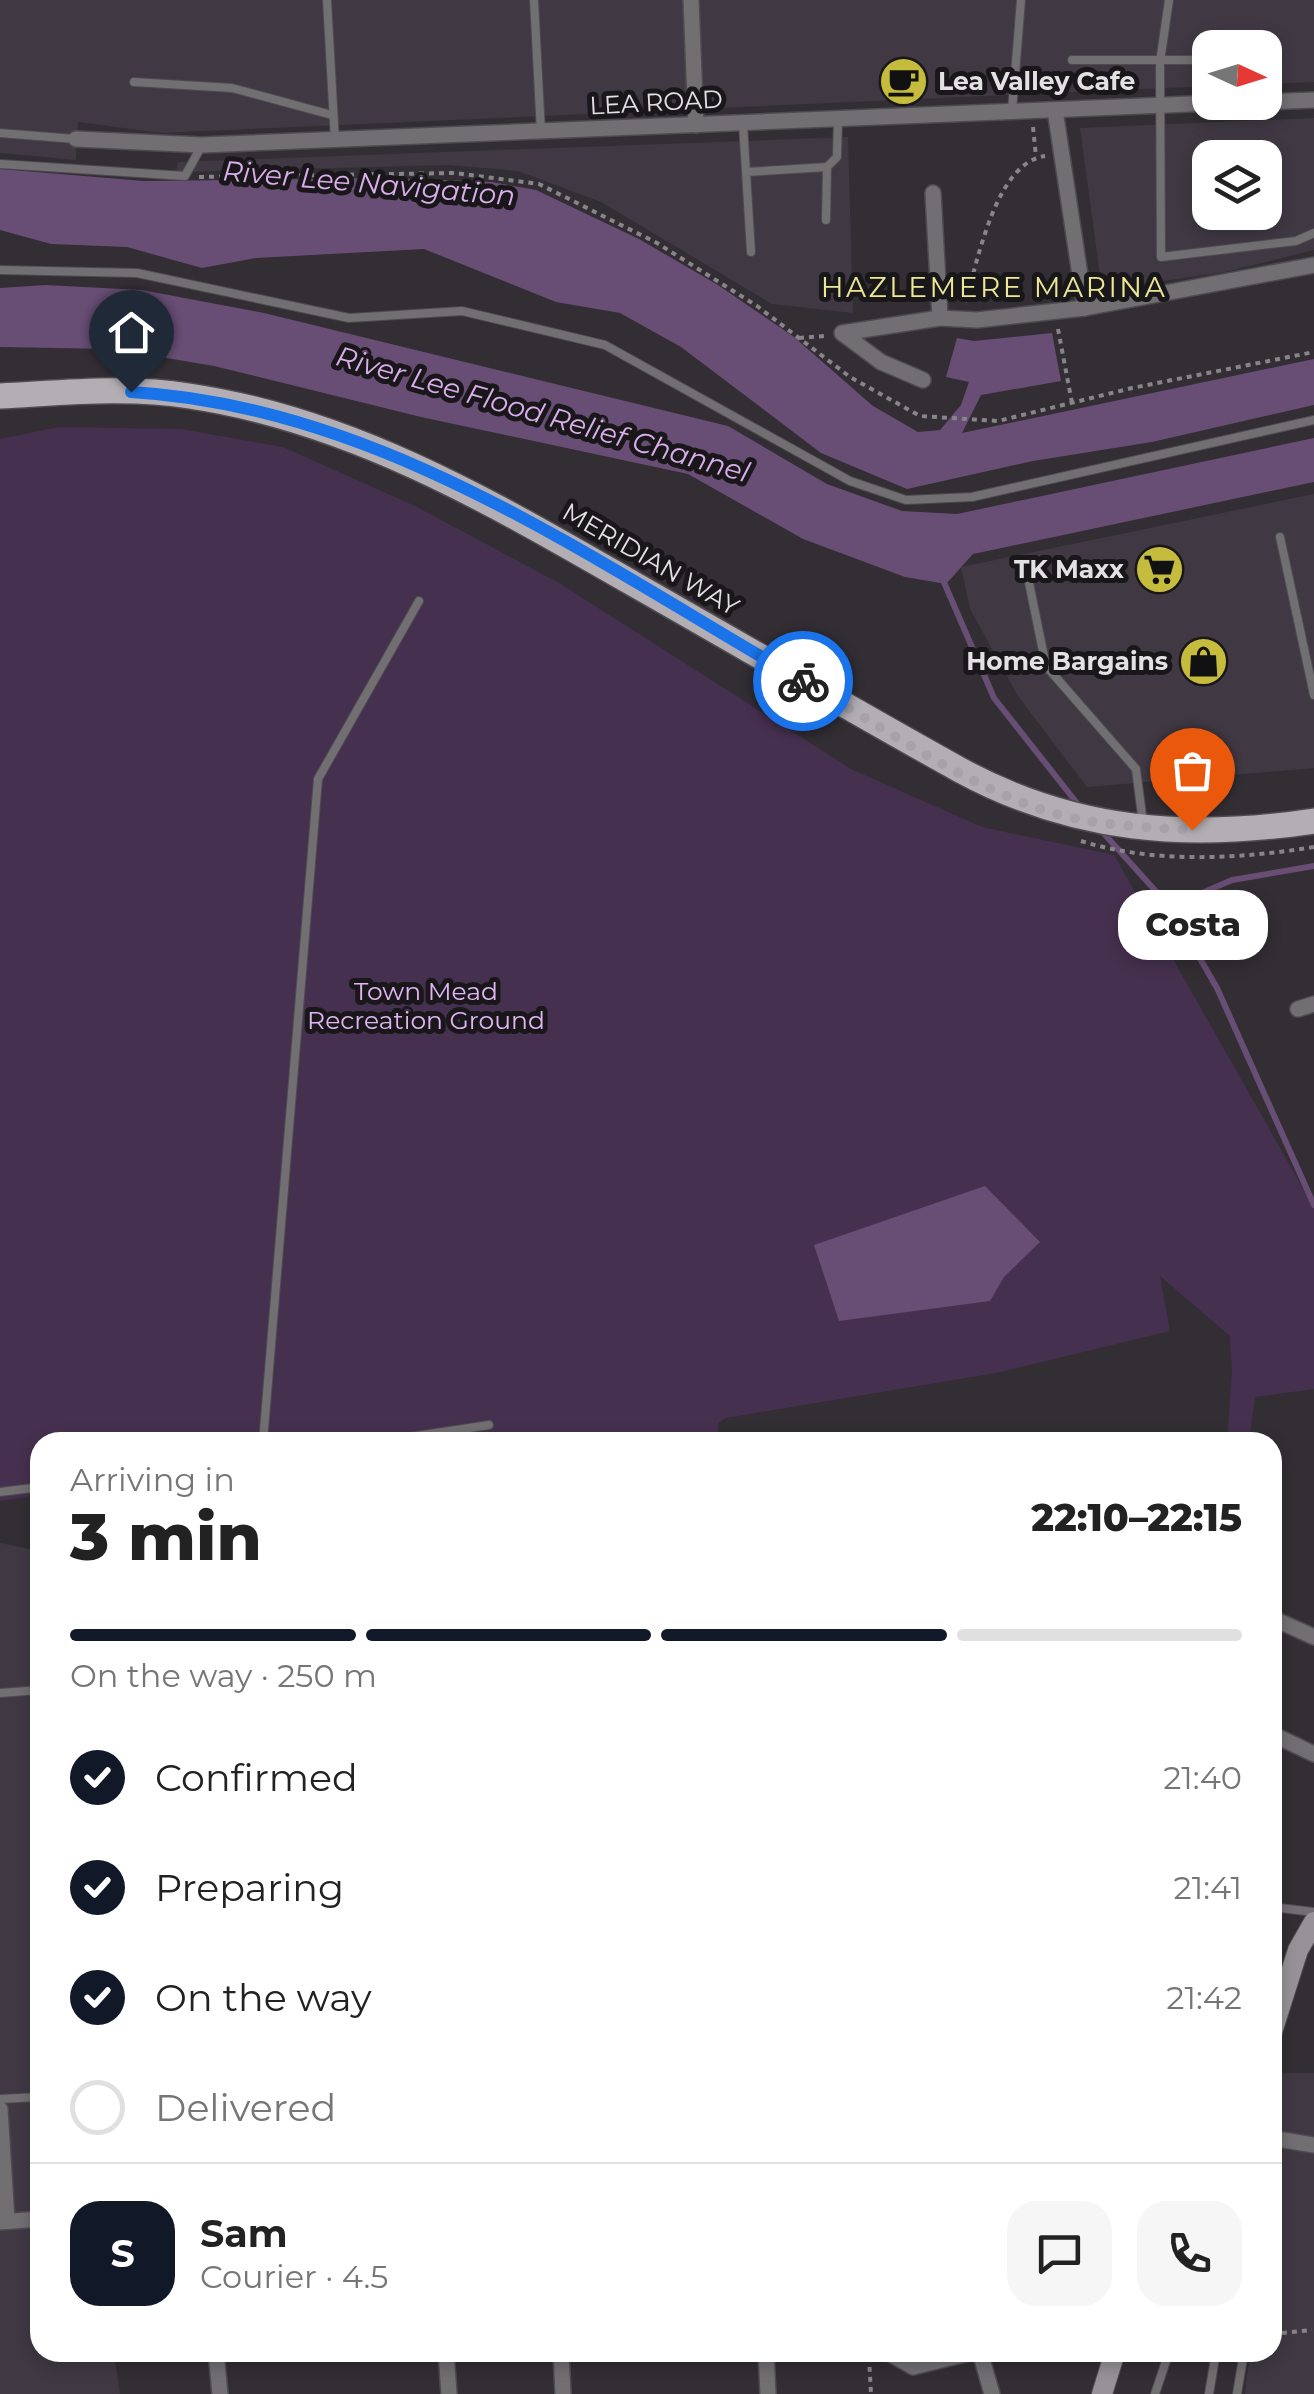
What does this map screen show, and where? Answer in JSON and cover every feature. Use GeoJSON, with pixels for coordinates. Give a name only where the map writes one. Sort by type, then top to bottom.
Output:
{"type":"FeatureCollection","features":[{"type":"Feature","properties":{"kind":"main road","name":"MERIDIAN WAY"},"geometry":{"type":"LineString","coordinates":[[0,396],[104,390],[186,395],[274,414],[376,448],[485,500],[960,770],[1007,795],[1061,814],[1143,827],[1243,832],[1314,821]]}},
{"type":"Feature","properties":{"kind":"street"},"geometry":{"type":"LineString","coordinates":[[690,0],[696,125]]}},
{"type":"Feature","properties":{"kind":"street"},"geometry":{"type":"LineString","coordinates":[[1282,101],[1314,100]]}},
{"type":"Feature","properties":{"kind":"street","name":"LEA ROAD"},"geometry":{"type":"LineString","coordinates":[[76,139],[202,145],[335,141],[1192,104]]}},
{"type":"Feature","properties":{"kind":"street"},"geometry":{"type":"LineString","coordinates":[[1055,110],[1085,308]]}},
{"type":"Feature","properties":{"kind":"street"},"geometry":{"type":"LineString","coordinates":[[933,193],[940,318]]}},
{"type":"Feature","properties":{"kind":"street"},"geometry":{"type":"LineString","coordinates":[[842,333],[940,318],[977,320],[1085,308],[1314,265]]}},
{"type":"Feature","properties":{"kind":"street"},"geometry":{"type":"LineString","coordinates":[[842,333],[881,362],[923,380]]}},
{"type":"Feature","properties":{"kind":"street"},"geometry":{"type":"LineString","coordinates":[[1298,1010],[1314,1004]]}},
{"type":"Feature","properties":{"kind":"street"},"geometry":{"type":"LineString","coordinates":[[1282,1623],[1314,1637]]}},
{"type":"Feature","properties":{"kind":"street"},"geometry":{"type":"LineString","coordinates":[[1282,1739],[1314,1754]]}},
{"type":"Feature","properties":{"kind":"street"},"geometry":{"type":"LineString","coordinates":[[1282,2000],[1298,1950],[1314,1922]]}},
{"type":"Feature","properties":{"kind":"street"},"geometry":{"type":"LineString","coordinates":[[0,2109],[3,2222],[30,2220]]}},
{"type":"Feature","properties":{"kind":"street"},"geometry":{"type":"LineString","coordinates":[[1282,2140],[1314,2145]]}},
{"type":"Feature","properties":{"kind":"street"},"geometry":{"type":"LineString","coordinates":[[217,2362],[220,2394]]}},
{"type":"Feature","properties":{"kind":"street"},"geometry":{"type":"LineString","coordinates":[[447,2362],[449,2394]]}},
{"type":"Feature","properties":{"kind":"street"},"geometry":{"type":"LineString","coordinates":[[561,2362],[563,2394]]}},
{"type":"Feature","properties":{"kind":"street"},"geometry":{"type":"LineString","coordinates":[[766,2362],[767,2389]]}},
{"type":"Feature","properties":{"kind":"street"},"geometry":{"type":"LineString","coordinates":[[904,2362],[913,2367],[934,2362]]}},
{"type":"Feature","properties":{"kind":"street"},"geometry":{"type":"LineString","coordinates":[[981,2362],[992,2394]]}},
{"type":"Feature","properties":{"kind":"street"},"geometry":{"type":"LineString","coordinates":[[1102,2394],[1112,2362]]}},
{"type":"Feature","properties":{"kind":"lane"},"geometry":{"type":"LineString","coordinates":[[327,0],[335,141]]}},
{"type":"Feature","properties":{"kind":"lane"},"geometry":{"type":"LineString","coordinates":[[534,0],[541,132]]}},
{"type":"Feature","properties":{"kind":"lane"},"geometry":{"type":"LineString","coordinates":[[1012,112],[1021,0]]}},
{"type":"Feature","properties":{"kind":"lane"},"geometry":{"type":"LineString","coordinates":[[1169,0],[1160,62],[1161,257],[1296,241],[1314,233]]}},
{"type":"Feature","properties":{"kind":"lane"},"geometry":{"type":"LineString","coordinates":[[1072,60],[1192,61]]}},
{"type":"Feature","properties":{"kind":"lane"},"geometry":{"type":"LineString","coordinates":[[134,82],[232,88],[332,116]]}},
{"type":"Feature","properties":{"kind":"lane"},"geometry":{"type":"LineString","coordinates":[[746,172],[827,167],[837,157],[838,118]]}},
{"type":"Feature","properties":{"kind":"lane"},"geometry":{"type":"LineString","coordinates":[[743,124],[751,252]]}},
{"type":"Feature","properties":{"kind":"lane"},"geometry":{"type":"LineString","coordinates":[[0,134],[76,139]]}},
{"type":"Feature","properties":{"kind":"lane"},"geometry":{"type":"LineString","coordinates":[[0,164],[184,176],[202,145]]}},
{"type":"Feature","properties":{"kind":"lane"},"geometry":{"type":"LineString","coordinates":[[826,220],[827,167]]}},
{"type":"Feature","properties":{"kind":"lane"},"geometry":{"type":"LineString","coordinates":[[0,270],[137,273],[349,318],[462,311],[580,336],[605,345],[850,481],[906,500],[972,498],[1314,420]]}},
{"type":"Feature","properties":{"kind":"lane"},"geometry":{"type":"LineString","coordinates":[[1280,536],[1314,695]]}},
{"type":"Feature","properties":{"kind":"lane"},"geometry":{"type":"LineString","coordinates":[[1027,573],[1046,666],[1136,769],[1143,827]]}},
{"type":"Feature","properties":{"kind":"lane"},"geometry":{"type":"LineString","coordinates":[[264,1432],[318,779],[419,602]]}},
{"type":"Feature","properties":{"kind":"lane"},"geometry":{"type":"LineString","coordinates":[[443,1432],[490,1425]]}},
{"type":"Feature","properties":{"kind":"lane"},"geometry":{"type":"LineString","coordinates":[[0,1492],[30,1488]]}},
{"type":"Feature","properties":{"kind":"lane"},"geometry":{"type":"LineString","coordinates":[[0,1693],[30,1691]]}},
{"type":"Feature","properties":{"kind":"lane"},"geometry":{"type":"LineString","coordinates":[[1282,1907],[1314,1912]]}},
{"type":"Feature","properties":{"kind":"lane"},"geometry":{"type":"LineString","coordinates":[[0,2099],[30,2098]]}},
{"type":"Feature","properties":{"kind":"lane"},"geometry":{"type":"LineString","coordinates":[[1155,2394],[1166,2362]]}},
{"type":"Feature","properties":{"kind":"lane"},"geometry":{"type":"LineString","coordinates":[[1209,2394],[1214,2362]]}},
{"type":"Feature","properties":{"kind":"lane"},"geometry":{"type":"LineString","coordinates":[[1237,2394],[1242,2362]]}},
{"type":"Feature","properties":{"kind":"path"},"geometry":{"type":"LineString","coordinates":[[962,317],[1000,193],[1038,157],[1031,111]]}},
{"type":"Feature","properties":{"kind":"path"},"geometry":{"type":"LineString","coordinates":[[184,176],[456,173],[538,184],[657,243],[757,306],[891,402],[920,416],[998,421],[1314,352]]}},
{"type":"Feature","properties":{"kind":"path"},"geometry":{"type":"LineString","coordinates":[[1055,311],[1072,403]]}},
{"type":"Feature","properties":{"kind":"path"},"geometry":{"type":"LineString","coordinates":[[799,338],[842,333]]}},
{"type":"Feature","properties":{"kind":"path"},"geometry":{"type":"LineString","coordinates":[[1162,855],[1249,856],[1314,848]]}},
{"type":"Feature","properties":{"kind":"path"},"geometry":{"type":"LineString","coordinates":[[1282,2333],[1312,2330]]}},
{"type":"Feature","properties":{"kind":"path"},"geometry":{"type":"LineString","coordinates":[[869,2362],[871,2394]]}},
{"type":"Feature","properties":{"kind":"shaded area"},"geometry":{"type":"Polygon","coordinates":[[[0,0],[1314,0],[1314,82],[1282,83],[1282,30],[1192,30],[1192,87],[162,133],[78,122],[76,160],[0,153],[0,0]]]}},
{"type":"Feature","properties":{"kind":"shaded area"},"geometry":{"type":"Polygon","coordinates":[[[1314,118],[1314,250],[1225,272],[1102,290],[1080,128],[1314,118]]]}},
{"type":"Feature","properties":{"kind":"shaded area"},"geometry":{"type":"Polygon","coordinates":[[[848,137],[853,313],[772,304],[601,202],[518,171],[449,165],[176,172],[178,162],[848,137]]]}},
{"type":"Feature","properties":{"kind":"shaded area"},"geometry":{"type":"Polygon","coordinates":[[[1314,494],[1314,768],[1087,787],[1018,696],[970,609],[961,567],[1314,494]]]}},
{"type":"Feature","properties":{"kind":"shaded area"},"geometry":{"type":"Polygon","coordinates":[[[0,1543],[30,1549],[30,2362],[115,2362],[120,2394],[0,2394],[0,1543]]]}},
{"type":"Feature","properties":{"kind":"shaded area"},"geometry":{"type":"Polygon","coordinates":[[[1282,2073],[1314,2073],[1314,2394],[1245,2394],[1249,2362],[1282,2362],[1282,2073]]]}},
{"type":"Feature","properties":{"kind":"green space","name":"Town Mead Recreation Ground"},"geometry":{"type":"Polygon","coordinates":[[[59,427],[181,429],[283,447],[415,506],[559,583],[851,769],[982,827],[1114,855],[1314,1208],[1314,1389],[1255,1397],[1250,1432],[1228,1432],[1230,1336],[1160,1276],[1170,1331],[996,1373],[726,1418],[718,1423],[718,1432],[30,1432],[30,1496],[0,1501],[0,439],[59,427]]]}},
{"type":"Feature","properties":{"kind":"water","name":"River Lee Navigation"},"geometry":{"type":"Polygon","coordinates":[[[0,169],[144,181],[389,178],[492,182],[536,190],[639,239],[718,285],[794,337],[873,406],[918,432],[940,430],[961,405],[969,382],[946,377],[957,338],[974,341],[1052,333],[1061,381],[981,395],[962,433],[1314,359],[1314,405],[1152,442],[1033,461],[907,489],[821,453],[681,347],[620,313],[556,302],[424,249],[256,258],[202,268],[127,247],[51,244],[0,230],[0,169]]]}},
{"type":"Feature","properties":{"kind":"water","name":"River Lee Flood Relief Channel"},"geometry":{"type":"Polygon","coordinates":[[[45,285],[142,290],[264,313],[728,426],[827,484],[902,511],[957,514],[1314,438],[1314,482],[973,554],[946,584],[905,577],[803,539],[688,474],[421,417],[214,366],[113,349],[0,347],[0,288],[45,285]]]}},
{"type":"Feature","properties":{"kind":"water"},"geometry":{"type":"Polygon","coordinates":[[[985,1186],[1040,1242],[1004,1277],[990,1301],[839,1321],[814,1245],[985,1186]]]}},
{"type":"Feature","properties":{"kind":"waterway"},"geometry":{"type":"LineString","coordinates":[[943,580],[994,698],[1080,807]]}},
{"type":"Feature","properties":{"kind":"waterway"},"geometry":{"type":"LineString","coordinates":[[1098,827],[1170,907],[1217,988],[1314,1205]]}},
{"type":"Feature","properties":{"kind":"waterway"},"geometry":{"type":"LineString","coordinates":[[1170,907],[1232,880],[1314,866]]}},
{"type":"Feature","properties":{"kind":"way so far"},"geometry":{"type":"LineString","coordinates":[[803,681],[1007,795],[1076,818],[1192,830]]}},
{"type":"Feature","properties":{"kind":"place","name":"Lea Valley Cafe"},"geometry":{"type":"Point","coordinates":[903,81]}},
{"type":"Feature","properties":{"kind":"place","name":"TK Maxx"},"geometry":{"type":"Point","coordinates":[1159,569]}},
{"type":"Feature","properties":{"kind":"place","name":"Home Bargains"},"geometry":{"type":"Point","coordinates":[1203,661]}},
{"type":"Feature","properties":{"kind":"place","name":"Costa"},"geometry":{"type":"Point","coordinates":[1192,830]}},
{"type":"Feature","properties":{"kind":"district","name":"HAZLEMERE MARINA"},"geometry":{"type":"Point","coordinates":[994,287]}},
{"type":"Feature","properties":{"kind":"route"},"geometry":{"type":"LineString","coordinates":[[131,392],[186,395],[265,411],[394,454],[485,500],[803,681]]}}]}
